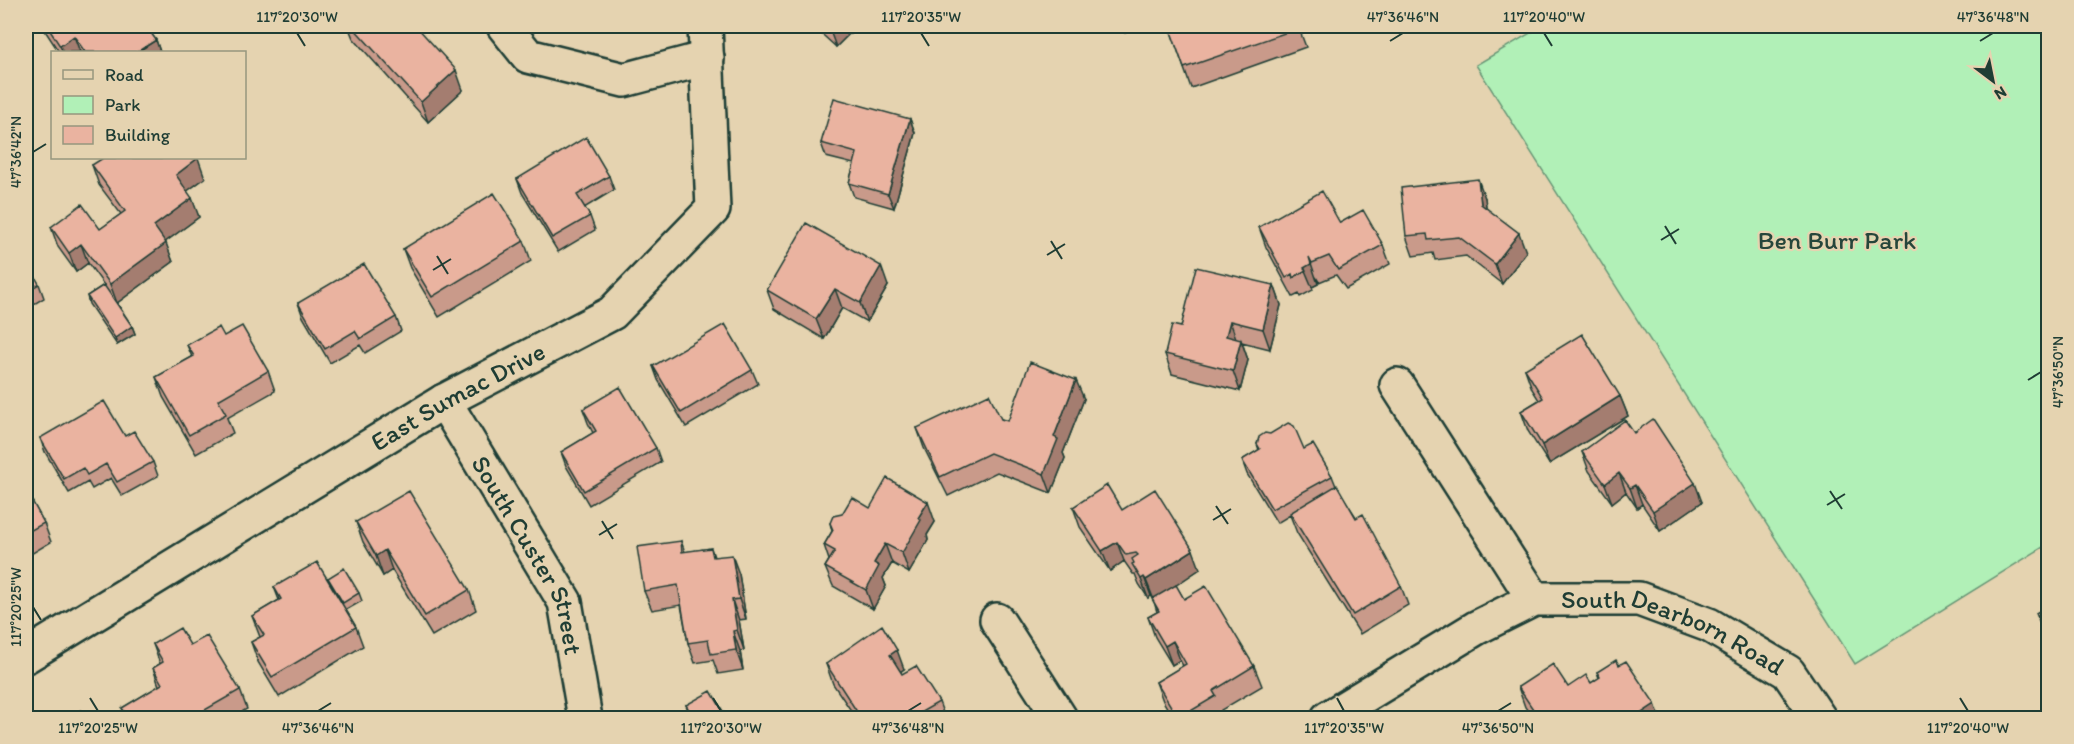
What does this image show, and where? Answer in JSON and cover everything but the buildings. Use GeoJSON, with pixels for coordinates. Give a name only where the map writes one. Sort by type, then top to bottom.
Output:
{"type":"FeatureCollection","features":[{"type":"Feature","properties":{"kind":"street"},"geometry":{"type":"LineString","coordinates":[[504,26],[528,56],[624,80],[707,58]]}},
{"type":"Feature","properties":{"kind":"street","name":"East Sumac Drive"},"geometry":{"type":"LineString","coordinates":[[26,656],[444,401],[612,313],[713,209],[705,26]]}},
{"type":"Feature","properties":{"kind":"street"},"geometry":{"type":"LineString","coordinates":[[1329,718],[1476,628],[1534,599],[1397,385]]}},
{"type":"Feature","properties":{"kind":"street","name":"South Custer Street"},"geometry":{"type":"LineString","coordinates":[[444,401],[566,602],[585,718]]}},
{"type":"Feature","properties":{"kind":"street","name":"South Dearborn Road"},"geometry":{"type":"LineString","coordinates":[[1534,599],[1639,599],[1709,625],[1788,672],[1819,718]]}},
{"type":"Feature","properties":{"kind":"street"},"geometry":{"type":"LineString","coordinates":[[997,620],[1060,718]]}},
{"type":"Feature","properties":{"kind":"green space","name":"Ben Burr Park"},"geometry":{"type":"Polygon","coordinates":[[[1542,26],[2048,26],[2048,544],[1855,664],[1476,65],[1542,26]]]}}]}
